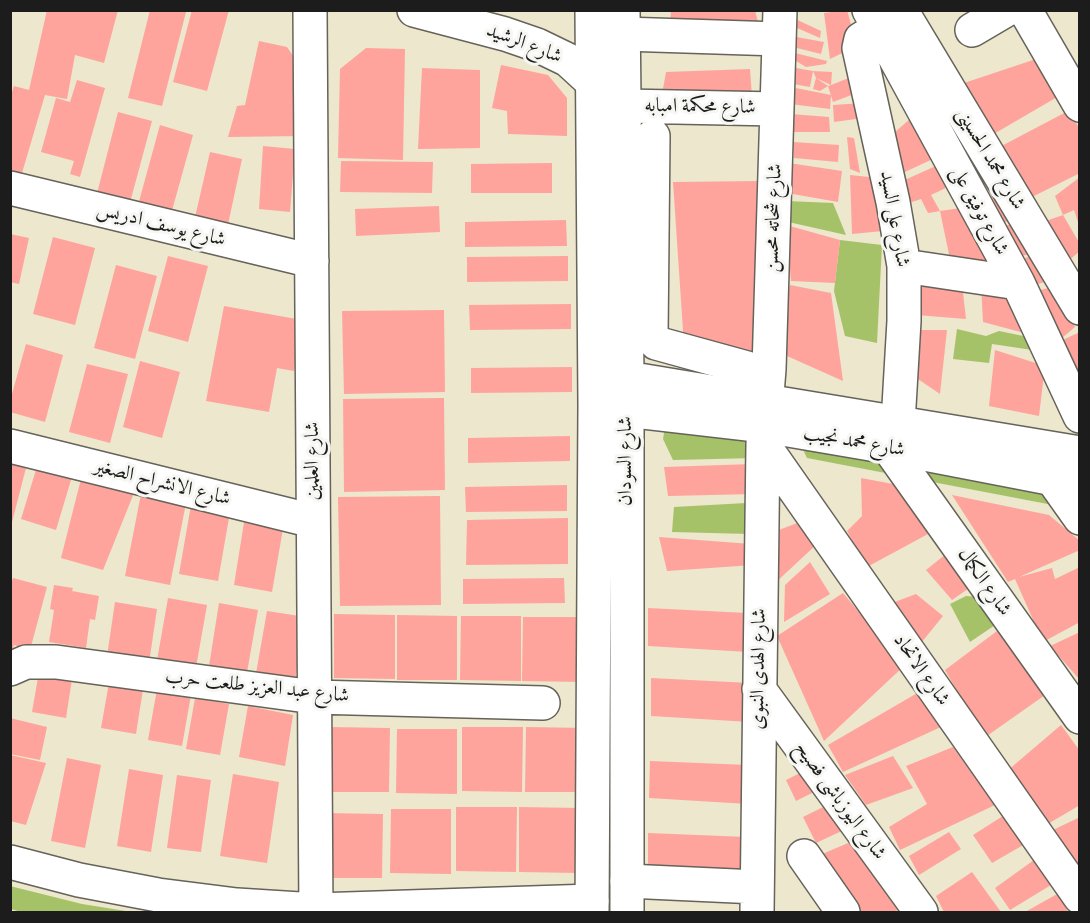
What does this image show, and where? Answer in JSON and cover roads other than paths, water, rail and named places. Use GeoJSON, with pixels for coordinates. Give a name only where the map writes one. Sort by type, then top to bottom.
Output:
{"type":"FeatureCollection","features":[{"type":"Feature","properties":{"kind":"street","name":"شارع العلمين"},"geometry":{"type":"LineString","coordinates":[[310,10],[316,911]]}},
{"type":"Feature","properties":{"kind":"street","name":"شارع الرشيد"},"geometry":{"type":"LineString","coordinates":[[414,10],[505,34],[537,45],[568,60],[592,81]]}},
{"type":"Feature","properties":{"kind":"street","name":"شارع السودان"},"geometry":{"type":"LineString","coordinates":[[592,10],[595,417],[592,907]]}},
{"type":"Feature","properties":{"kind":"street"},"geometry":{"type":"LineString","coordinates":[[972,30],[1006,10]]}},
{"type":"Feature","properties":{"kind":"street"},"geometry":{"type":"LineString","coordinates":[[1026,10],[1080,105]]}},
{"type":"Feature","properties":{"kind":"street","name":"شارع على السيد"},"geometry":{"type":"LineString","coordinates":[[883,16],[861,39],[859,48],[893,202],[904,266],[904,321],[893,435]]}},
{"type":"Feature","properties":{"kind":"street","name":"شارع توفيق على"},"geometry":{"type":"LineString","coordinates":[[883,16],[1018,283],[1080,416]]}},
{"type":"Feature","properties":{"kind":"street","name":"شارع محمد الحسينى"},"geometry":{"type":"LineString","coordinates":[[883,16],[1080,308]]}},
{"type":"Feature","properties":{"kind":"street","name":"شارع السودان"},"geometry":{"type":"LineString","coordinates":[[623,22],[624,106],[638,227],[627,394],[627,897]]}},
{"type":"Feature","properties":{"kind":"street"},"geometry":{"type":"LineString","coordinates":[[623,22],[780,25]]}},
{"type":"Feature","properties":{"kind":"street","name":"شارع شحاته محسن"},"geometry":{"type":"LineString","coordinates":[[765,424],[780,25]]}},
{"type":"Feature","properties":{"kind":"street","name":"شارع محكمة امبابه"},"geometry":{"type":"LineString","coordinates":[[624,106],[777,109]]}},
{"type":"Feature","properties":{"kind":"street"},"geometry":{"type":"LineString","coordinates":[[653,136],[638,227],[651,337],[656,344],[747,368]]}},
{"type":"Feature","properties":{"kind":"street","name":"شارع يوسف ادريس"},"geometry":{"type":"LineString","coordinates":[[10,188],[312,261]]}},
{"type":"Feature","properties":{"kind":"street"},"geometry":{"type":"LineString","coordinates":[[904,266],[1018,283]]}},
{"type":"Feature","properties":{"kind":"street"},"geometry":{"type":"LineString","coordinates":[[710,392],[716,360]]}},
{"type":"Feature","properties":{"kind":"street","name":"شارع محمد نجيب"},"geometry":{"type":"LineString","coordinates":[[627,394],[710,392],[765,424]]}},
{"type":"Feature","properties":{"kind":"street","name":"شارع محمد نجيب"},"geometry":{"type":"LineString","coordinates":[[627,394],[765,424],[1080,453]]}},
{"type":"Feature","properties":{"kind":"street","name":"شارع الهدى النبوى"},"geometry":{"type":"LineString","coordinates":[[757,900],[765,424]]}},
{"type":"Feature","properties":{"kind":"street","name":"شارع الاتحاد"},"geometry":{"type":"LineString","coordinates":[[765,424],[1080,897]]}},
{"type":"Feature","properties":{"kind":"street","name":"شارع محمد نجيب"},"geometry":{"type":"LineString","coordinates":[[893,435],[1066,482]]}},
{"type":"Feature","properties":{"kind":"street","name":"شارع الكمال"},"geometry":{"type":"LineString","coordinates":[[893,435],[1080,717]]}},
{"type":"Feature","properties":{"kind":"street","name":"شارع الانشراح الصغير"},"geometry":{"type":"LineString","coordinates":[[10,446],[313,520]]}},
{"type":"Feature","properties":{"kind":"street"},"geometry":{"type":"LineString","coordinates":[[1066,482],[1080,518]]}},
{"type":"Feature","properties":{"kind":"street","name":"شارع عبد العزيز طلعت حرب"},"geometry":{"type":"LineString","coordinates":[[10,669],[26,662],[56,662],[314,697],[543,703]]}},
{"type":"Feature","properties":{"kind":"street","name":"شارع اليوزباشى فصيح"},"geometry":{"type":"LineString","coordinates":[[759,689],[921,912]]}},
{"type":"Feature","properties":{"kind":"street"},"geometry":{"type":"LineString","coordinates":[[804,856],[843,912]]}},
{"type":"Feature","properties":{"kind":"street"},"geometry":{"type":"LineString","coordinates":[[10,862],[79,880],[158,895],[237,905],[316,911],[592,907]]}},
{"type":"Feature","properties":{"kind":"street"},"geometry":{"type":"LineString","coordinates":[[627,897],[757,900]]}}]}
